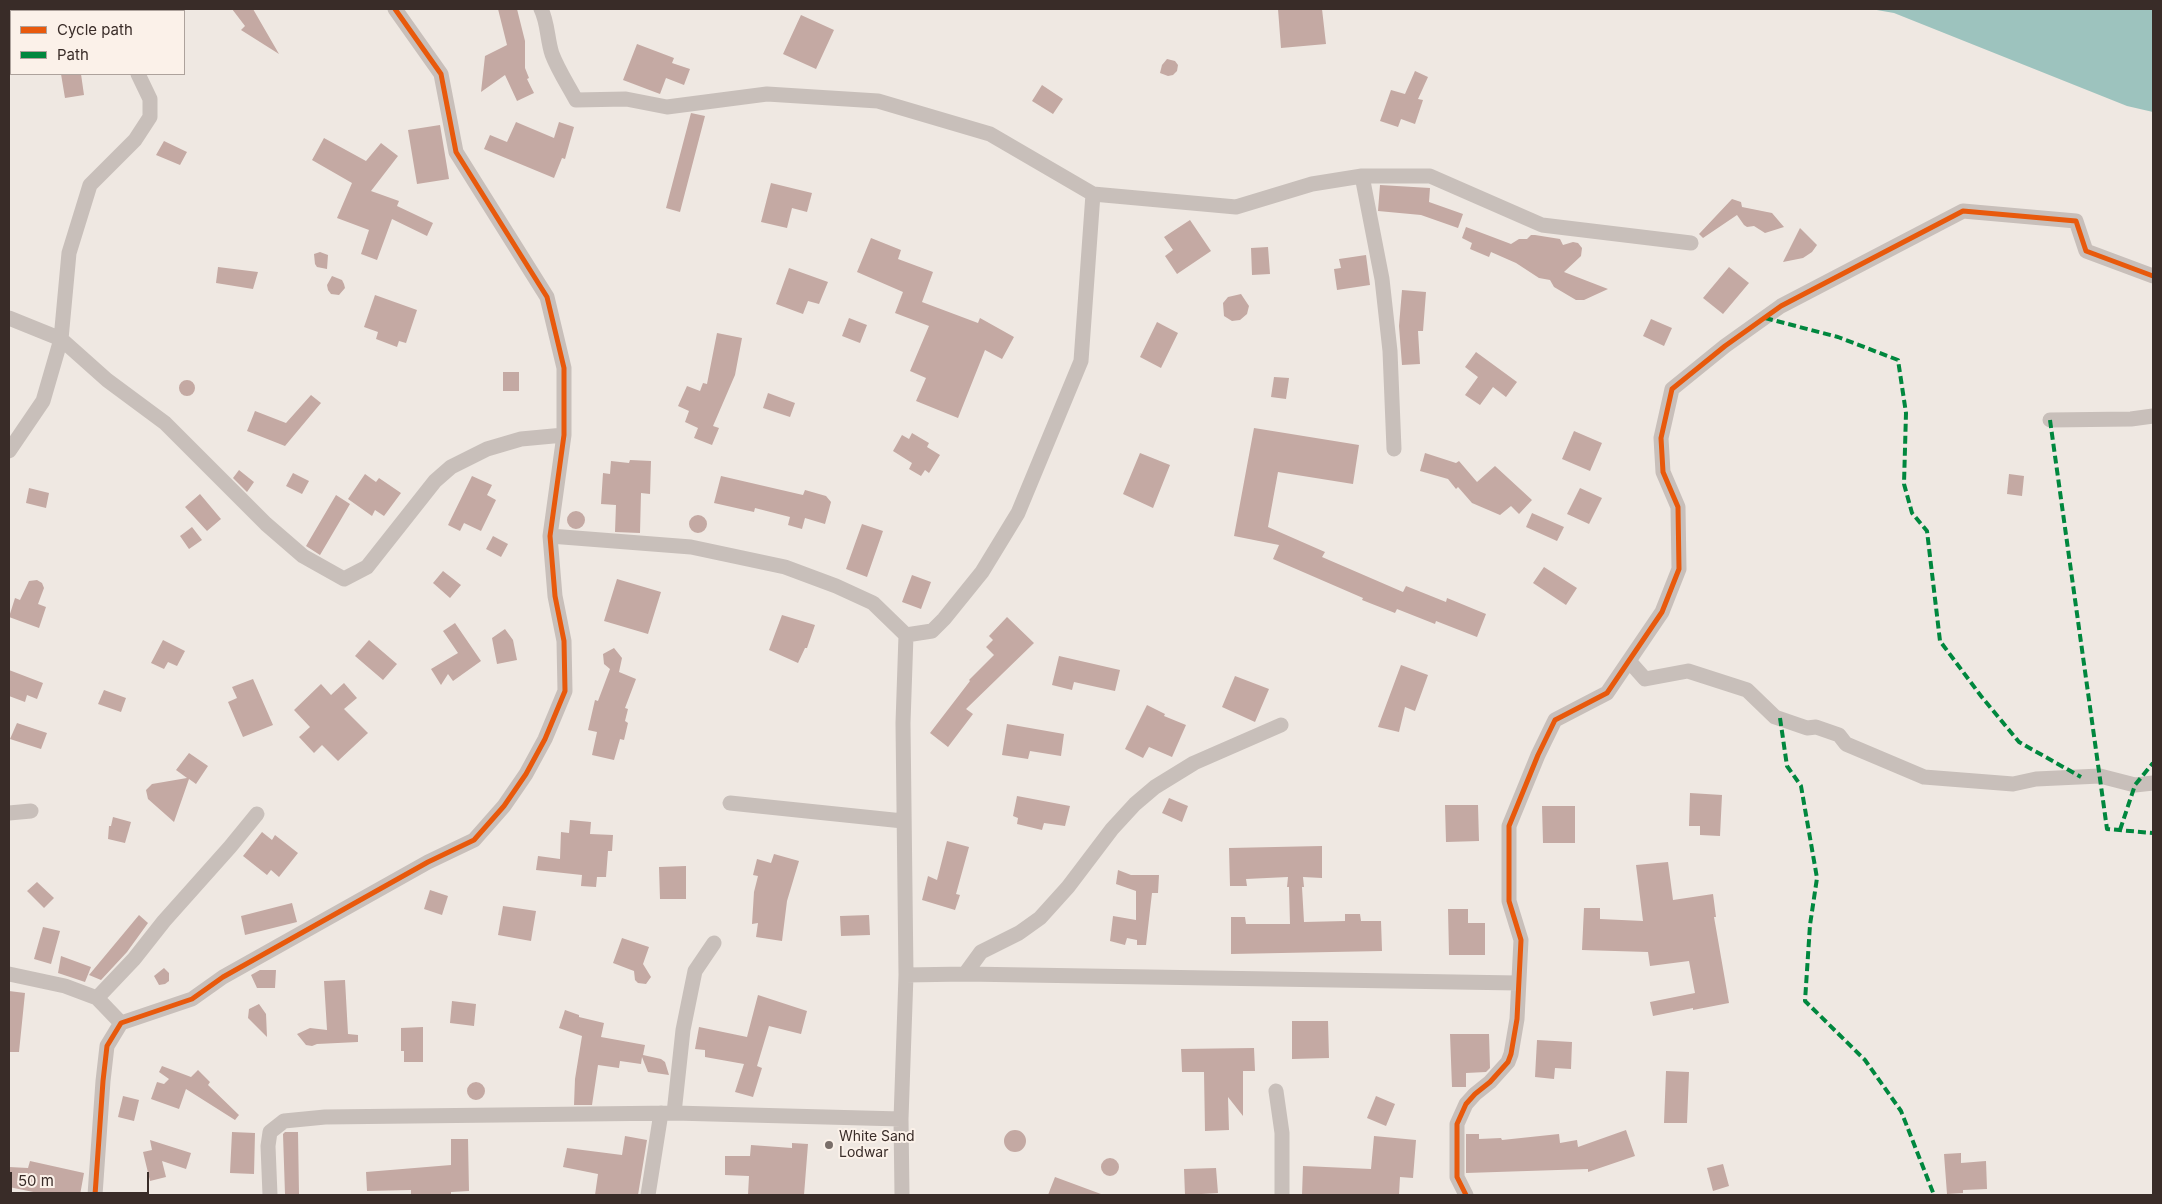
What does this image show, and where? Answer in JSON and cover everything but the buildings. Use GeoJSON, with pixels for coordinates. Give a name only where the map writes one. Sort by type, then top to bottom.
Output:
{"type":"FeatureCollection","features":[{"type":"Feature","properties":{"kind":"street"},"geometry":{"type":"LineString","coordinates":[[95,1195],[107,1046],[121,1023],[192,999],[223,977],[428,862],[474,840],[492,820],[526,774],[545,739],[565,691],[564,641],[555,596],[550,536],[564,435],[564,368],[548,297],[456,152],[441,74],[395,9]]}},
{"type":"Feature","properties":{"kind":"street"},"geometry":{"type":"LineString","coordinates":[[541,9],[545,16],[553,56],[576,100],[626,99],[667,107],[767,94],[878,101],[990,134],[1093,194],[1236,207],[1312,184],[1362,176],[1430,176],[1542,225],[1692,244]]}},
{"type":"Feature","properties":{"kind":"street"},"geometry":{"type":"LineString","coordinates":[[9,451],[43,401],[61,339],[69,253],[90,185],[135,140],[150,117],[150,99],[138,75]]}},
{"type":"Feature","properties":{"kind":"street"},"geometry":{"type":"LineString","coordinates":[[1362,176],[1382,279],[1390,351],[1394,449]]}},
{"type":"Feature","properties":{"kind":"street"},"geometry":{"type":"LineString","coordinates":[[906,635],[932,631],[944,619],[982,572],[1018,513],[1081,361],[1093,194]]}},
{"type":"Feature","properties":{"kind":"street"},"geometry":{"type":"LineString","coordinates":[[1466,1195],[1457,1177],[1457,1124],[1466,1104],[1503,1068],[1511,1054],[1517,1019],[1521,940],[1509,901],[1509,826],[1538,755],[1556,720],[1607,693],[1662,612],[1679,569],[1678,507],[1663,472],[1661,438],[1672,390],[1725,346],[1781,306],[1963,211],[2076,221],[2086,251],[2153,276]]}},
{"type":"Feature","properties":{"kind":"street"},"geometry":{"type":"LineString","coordinates":[[9,318],[61,339],[107,380],[165,423],[266,524],[303,556],[344,579],[367,567],[429,488],[451,467],[487,449],[521,439],[564,435]]}},
{"type":"Feature","properties":{"kind":"street"},"geometry":{"type":"LineString","coordinates":[[2050,420],[2131,419],[2153,416]]}},
{"type":"Feature","properties":{"kind":"street"},"geometry":{"type":"LineString","coordinates":[[550,536],[691,547],[785,567],[836,586],[873,603],[906,635],[903,723],[906,975],[901,1119],[902,1195]]}},
{"type":"Feature","properties":{"kind":"street"},"geometry":{"type":"LineString","coordinates":[[1629,661],[1645,679],[1688,671],[1747,690],[1774,717],[1807,728],[1816,727],[1839,735],[1846,744],[1924,777],[2014,784],[2036,779],[2100,776],[2135,785],[2153,783]]}},
{"type":"Feature","properties":{"kind":"street"},"geometry":{"type":"LineString","coordinates":[[966,974],[981,952],[1019,933],[1040,918],[1112,830],[1135,804],[1155,787],[1194,763],[1281,725]]}},
{"type":"Feature","properties":{"kind":"street"},"geometry":{"type":"LineString","coordinates":[[730,803],[903,821]]}},
{"type":"Feature","properties":{"kind":"street"},"geometry":{"type":"LineString","coordinates":[[9,813],[30,811]]}},
{"type":"Feature","properties":{"kind":"street"},"geometry":{"type":"LineString","coordinates":[[97,998],[134,959],[164,921],[257,814]]}},
{"type":"Feature","properties":{"kind":"street"},"geometry":{"type":"LineString","coordinates":[[648,1195],[667,1113],[695,971],[714,943]]}},
{"type":"Feature","properties":{"kind":"street"},"geometry":{"type":"LineString","coordinates":[[9,974],[65,986],[97,998],[121,1023]]}},
{"type":"Feature","properties":{"kind":"street"},"geometry":{"type":"LineString","coordinates":[[906,975],[966,974],[1518,983]]}},
{"type":"Feature","properties":{"kind":"street"},"geometry":{"type":"LineString","coordinates":[[1276,1091],[1282,1133],[1282,1195]]}},
{"type":"Feature","properties":{"kind":"street"},"geometry":{"type":"LineString","coordinates":[[270,1195],[268,1146],[270,1132],[284,1120],[325,1117],[667,1113],[901,1119]]}},
{"type":"Feature","properties":{"kind":"water"},"geometry":{"type":"Polygon","coordinates":[[[1871,9],[2153,9],[2153,112],[2127,106],[1894,13],[1871,9]]]}},
{"type":"Feature","properties":{"kind":"marked path"},"geometry":{"type":"LineString","coordinates":[[1765,318],[1838,337],[1898,360],[1906,413],[1904,484],[1912,513],[1927,531],[1940,641],[1981,696],[2019,742],[2081,777]]}},
{"type":"Feature","properties":{"kind":"marked path"},"geometry":{"type":"LineString","coordinates":[[2050,420],[2107,829],[2153,833]]}},
{"type":"Feature","properties":{"kind":"marked path"},"geometry":{"type":"LineString","coordinates":[[1780,718],[1787,766],[1801,786],[1817,878],[1810,925],[1805,1001],[1865,1060],[1901,1111],[1934,1195]]}},
{"type":"Feature","properties":{"kind":"marked path"},"geometry":{"type":"LineString","coordinates":[[2120,830],[2135,785],[2153,763]]}},
{"type":"Feature","properties":{"kind":"cycle path"},"geometry":{"type":"LineString","coordinates":[[95,1195],[107,1046],[121,1023],[192,999],[223,977],[428,862],[474,840],[504,806],[526,774],[545,739],[565,691],[564,641],[555,596],[550,536],[564,435],[564,368],[547,297],[456,152],[441,74],[395,9]]}},
{"type":"Feature","properties":{"kind":"cycle path"},"geometry":{"type":"LineString","coordinates":[[1466,1195],[1457,1177],[1457,1124],[1466,1104],[1508,1062],[1517,1019],[1521,940],[1509,901],[1509,826],[1538,755],[1555,720],[1607,693],[1662,612],[1679,569],[1678,507],[1663,472],[1661,438],[1672,389],[1725,346],[1781,306],[1963,211],[2076,221],[2086,251],[2153,276]]}},
{"type":"Feature","properties":{"kind":"place","name":"White Sand Lodwar"},"geometry":{"type":"Point","coordinates":[829,1145]}}]}
